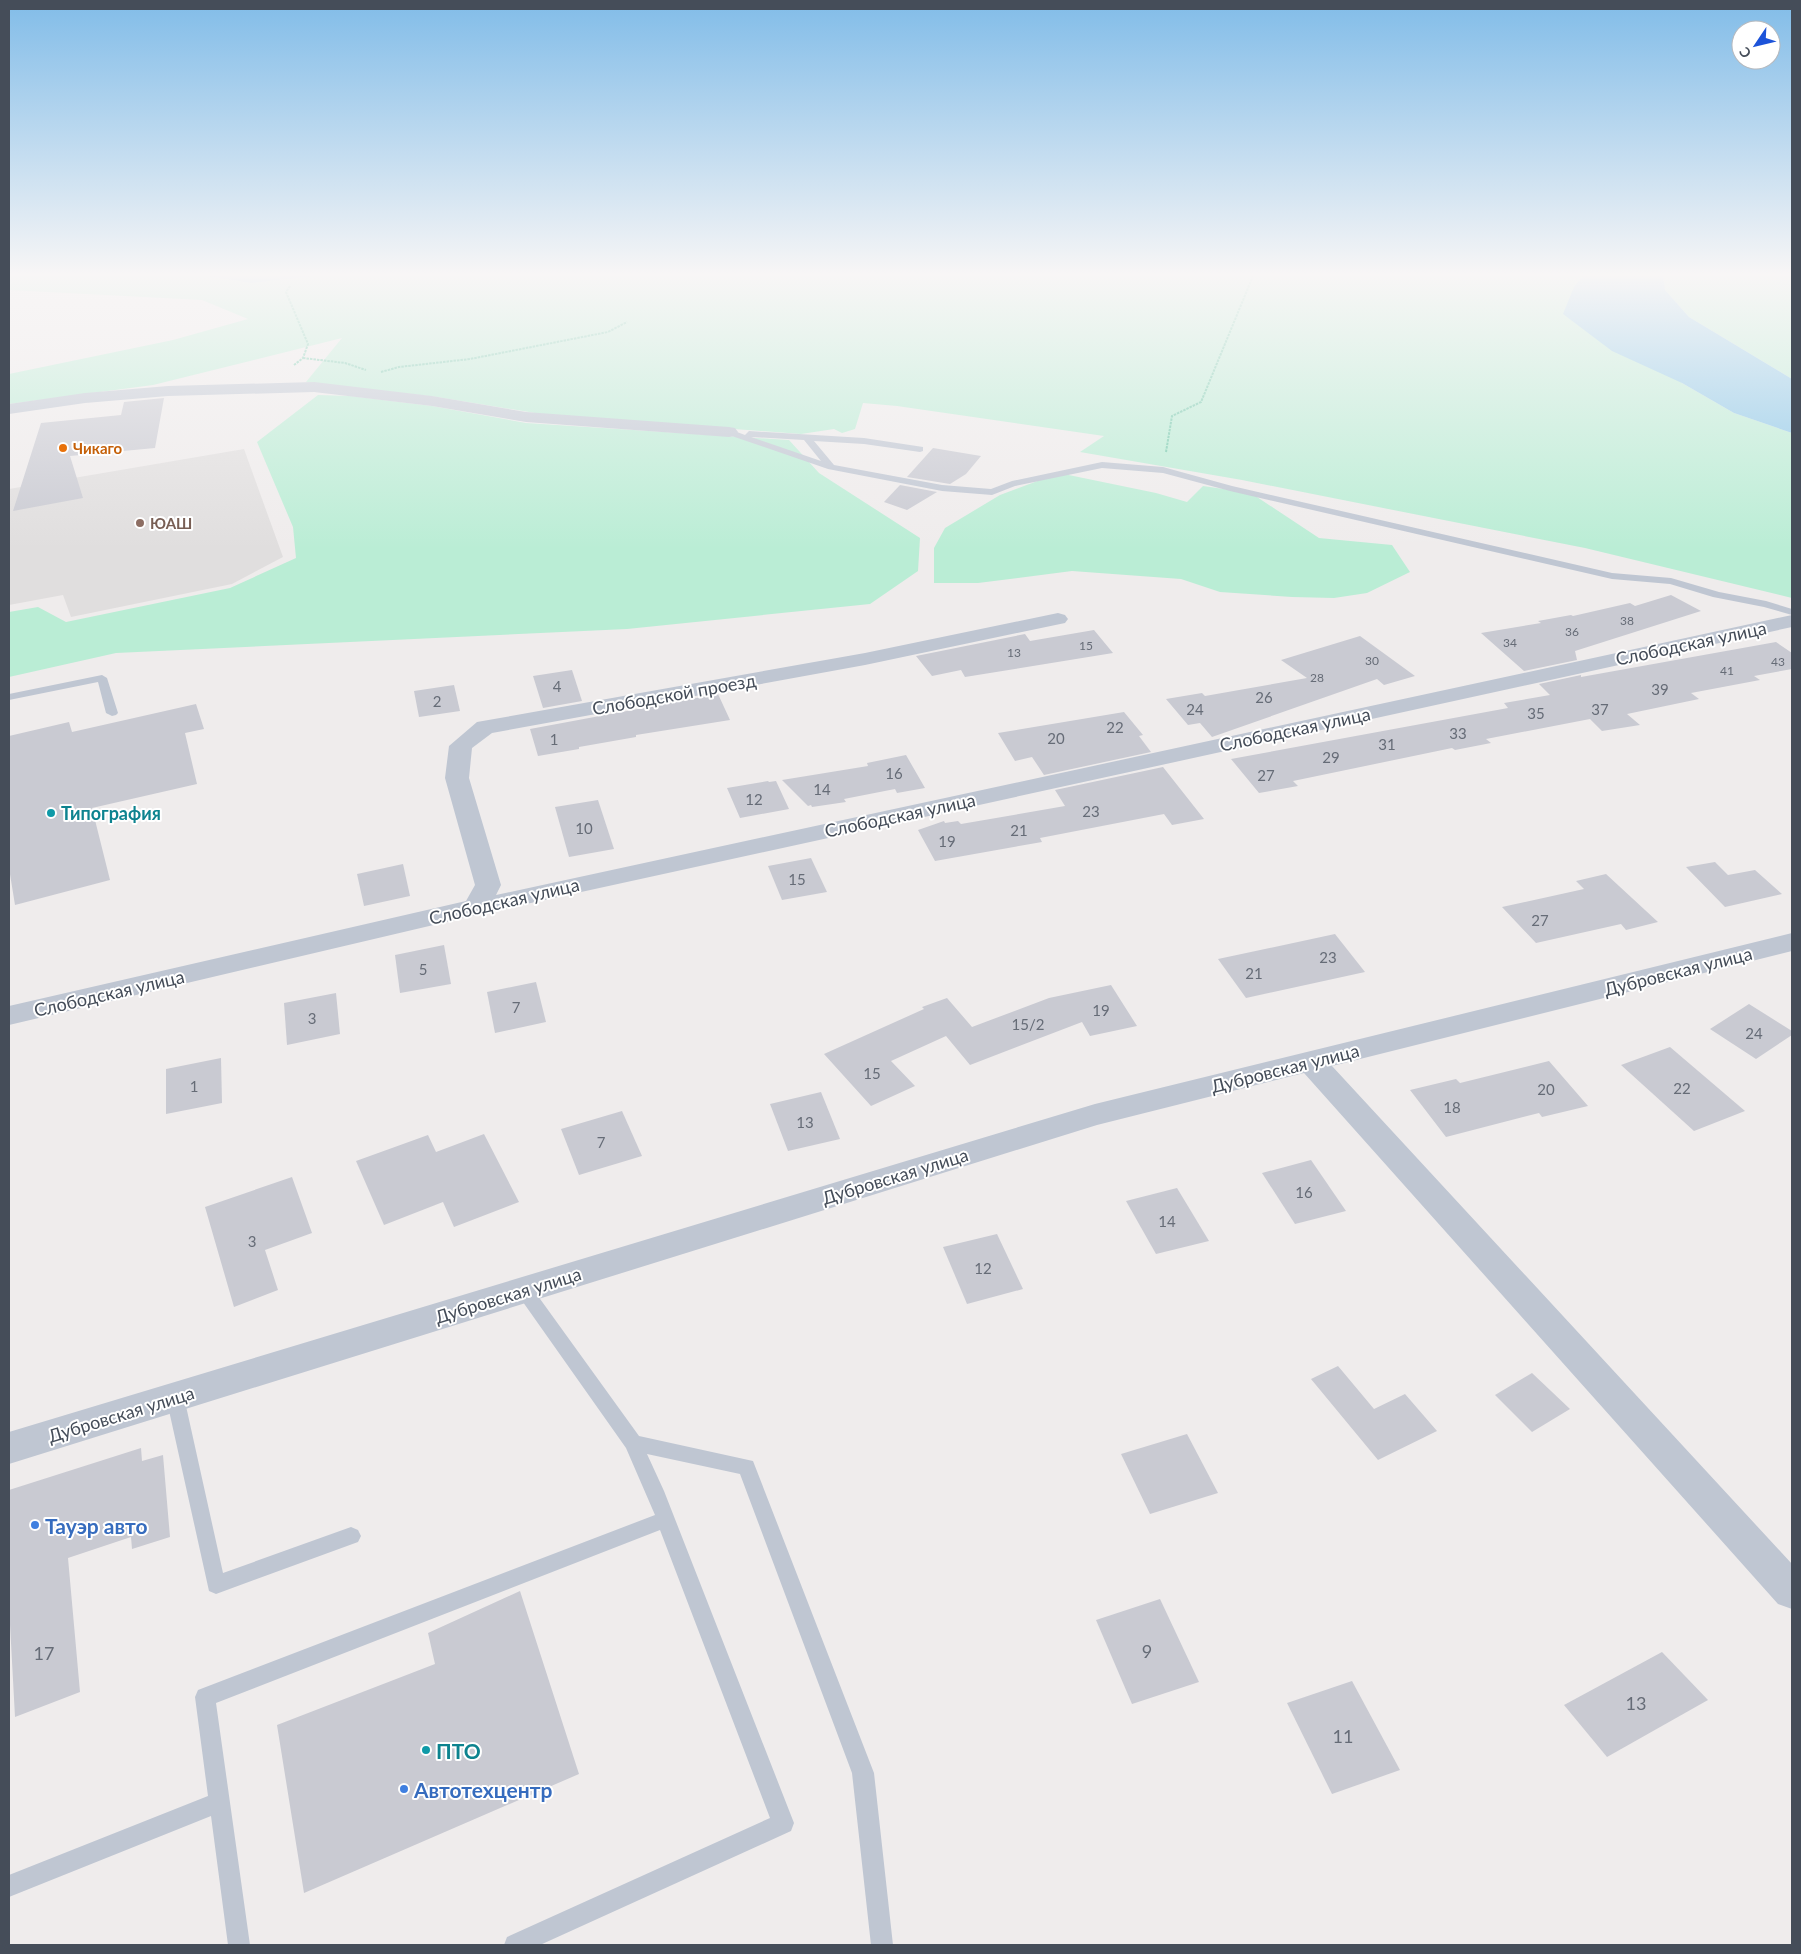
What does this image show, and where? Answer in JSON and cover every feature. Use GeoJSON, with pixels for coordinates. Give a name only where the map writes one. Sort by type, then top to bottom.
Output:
{"type":"FeatureCollection","features":[{"type":"Feature","properties":{"kind":"street"},"geometry":{"type":"LineString","coordinates":[[9,409],[85,398],[168,391],[314,387],[432,401],[526,417],[728,432]]}},
{"type":"Feature","properties":{"kind":"street","name":"Слободской проезд"},"geometry":{"type":"LineString","coordinates":[[476,907],[488,885],[457,778],[461,746],[485,727],[855,661],[1058,619]]}},
{"type":"Feature","properties":{"kind":"street","name":"Слободская улица"},"geometry":{"type":"LineString","coordinates":[[9,1016],[476,907],[1792,621]]}},
{"type":"Feature","properties":{"kind":"street","name":"Дубровская улица"},"geometry":{"type":"LineString","coordinates":[[9,1448],[1095,1114],[1792,942]]}},
{"type":"Feature","properties":{"kind":"street"},"geometry":{"type":"LineString","coordinates":[[1311,1062],[1792,1591]]}},
{"type":"Feature","properties":{"kind":"lane"},"geometry":{"type":"LineString","coordinates":[[728,432],[832,467],[942,488],[992,492],[1012,484],[1102,465],[1163,470],[1230,488],[1602,573],[1671,581],[1717,595],[1766,604],[1792,612]]}},
{"type":"Feature","properties":{"kind":"lane"},"geometry":{"type":"LineString","coordinates":[[728,432],[864,441],[920,449]]}},
{"type":"Feature","properties":{"kind":"lane"},"geometry":{"type":"LineString","coordinates":[[806,437],[832,467]]}},
{"type":"Feature","properties":{"kind":"lane"},"geometry":{"type":"LineString","coordinates":[[9,697],[102,678],[112,713]]}},
{"type":"Feature","properties":{"kind":"lane"},"geometry":{"type":"LineString","coordinates":[[514,1945],[783,1823],[666,1519],[633,1443],[524,1290]]}},
{"type":"Feature","properties":{"kind":"lane"},"geometry":{"type":"LineString","coordinates":[[175,1397],[216,1585],[351,1536]]}},
{"type":"Feature","properties":{"kind":"lane"},"geometry":{"type":"LineString","coordinates":[[633,1443],[746,1468],[863,1773],[882,1945]]}},
{"type":"Feature","properties":{"kind":"lane"},"geometry":{"type":"LineString","coordinates":[[239,1945],[205,1697],[666,1519]]}},
{"type":"Feature","properties":{"kind":"lane"},"geometry":{"type":"LineString","coordinates":[[9,1886],[219,1802]]}},
{"type":"Feature","properties":{"kind":"path"},"geometry":{"type":"LineString","coordinates":[[376,373],[398,367]]}},
{"type":"Feature","properties":{"kind":"path"},"geometry":{"type":"LineString","coordinates":[[1163,470],[1172,416],[1202,402],[1216,367]]}},
{"type":"Feature","properties":{"kind":"shaded area","name":"ЮАШ"},"geometry":{"type":"Polygon","coordinates":[[[244,449],[283,557],[232,584],[71,617],[63,595],[9,605],[9,489],[244,449]]]}},
{"type":"Feature","properties":{"kind":"green space"},"geometry":{"type":"Polygon","coordinates":[[[42,367],[225,367],[153,385],[9,404],[9,374],[42,367]]]}},
{"type":"Feature","properties":{"kind":"green space"},"geometry":{"type":"Polygon","coordinates":[[[318,367],[1664,367],[1682,383],[1734,413],[1792,433],[1792,598],[1585,548],[1242,480],[1080,452],[1104,436],[897,406],[863,403],[855,429],[842,433],[834,429],[801,434],[547,415],[437,397],[306,382],[318,367]]]}},
{"type":"Feature","properties":{"kind":"green space"},"geometry":{"type":"Polygon","coordinates":[[[1772,367],[1792,367],[1792,379],[1772,367]]]}},
{"type":"Feature","properties":{"kind":"green space"},"geometry":{"type":"Polygon","coordinates":[[[318,395],[350,396],[432,406],[526,423],[789,440],[819,473],[920,538],[918,571],[870,604],[627,629],[116,653],[9,677],[9,612],[38,607],[66,622],[230,588],[296,558],[293,527],[257,442],[318,395]]]}},
{"type":"Feature","properties":{"kind":"green space"},"geometry":{"type":"Polygon","coordinates":[[[1059,473],[1156,493],[1187,502],[1203,486],[1251,493],[1319,538],[1392,545],[1410,572],[1367,593],[1334,598],[1220,592],[1181,579],[1072,571],[978,583],[934,583],[934,548],[945,528],[1000,495],[1059,473]]]}},
{"type":"Feature","properties":{"kind":"water"},"geometry":{"type":"Polygon","coordinates":[[[1647,367],[1772,367],[1792,379],[1792,433],[1734,413],[1682,383],[1647,367]]]}},
{"type":"Feature","properties":{"kind":"building"},"geometry":{"type":"Polygon","coordinates":[[[164,398],[155,448],[70,456],[83,498],[13,511],[41,423],[121,415],[124,402],[164,398]]]}},
{"type":"Feature","properties":{"kind":"building"},"geometry":{"type":"Polygon","coordinates":[[[933,448],[981,456],[966,474],[950,484],[907,477],[933,448]]]}},
{"type":"Feature","properties":{"kind":"building"},"geometry":{"type":"Polygon","coordinates":[[[900,485],[937,492],[907,510],[884,502],[900,485]]]}},
{"type":"Feature","properties":{"kind":"building"},"geometry":{"type":"Polygon","coordinates":[[[1671,595],[1701,611],[1575,651],[1577,660],[1524,671],[1481,633],[1541,623],[1538,621],[1573,616],[1630,603],[1635,606],[1671,595]]]}},
{"type":"Feature","properties":{"kind":"building"},"geometry":{"type":"Polygon","coordinates":[[[1094,630],[1113,653],[965,677],[961,670],[932,676],[916,656],[1025,634],[1030,641],[1094,630]]]}},
{"type":"Feature","properties":{"kind":"building"},"geometry":{"type":"Polygon","coordinates":[[[1360,636],[1415,676],[1384,685],[1377,679],[1212,737],[1200,723],[1188,725],[1166,699],[1202,693],[1205,696],[1307,678],[1281,660],[1360,636]]]}},
{"type":"Feature","properties":{"kind":"building"},"geometry":{"type":"Polygon","coordinates":[[[1776,642],[1792,653],[1792,669],[1754,676],[1760,680],[1691,693],[1699,699],[1627,714],[1640,725],[1602,731],[1590,719],[1486,739],[1491,743],[1455,750],[1452,748],[1293,781],[1298,786],[1259,793],[1231,759],[1508,708],[1504,703],[1550,695],[1539,684],[1581,675],[1581,677],[1776,642]]]}},
{"type":"Feature","properties":{"kind":"building"},"geometry":{"type":"Polygon","coordinates":[[[572,670],[582,701],[543,708],[533,676],[572,670]]]}},
{"type":"Feature","properties":{"kind":"building"},"geometry":{"type":"Polygon","coordinates":[[[454,685],[460,711],[419,717],[414,691],[454,685]]]}},
{"type":"Feature","properties":{"kind":"building"},"geometry":{"type":"Polygon","coordinates":[[[718,694],[730,720],[636,735],[636,737],[538,756],[530,729],[718,694]]]}},
{"type":"Feature","properties":{"kind":"building","name":"Типография"},"geometry":{"type":"Polygon","coordinates":[[[196,704],[204,729],[185,733],[197,784],[92,808],[110,880],[15,905],[9,868],[9,736],[69,722],[72,732],[196,704]]]}},
{"type":"Feature","properties":{"kind":"building"},"geometry":{"type":"Polygon","coordinates":[[[1124,712],[1143,735],[1139,736],[1151,752],[1044,775],[1032,757],[1015,761],[998,733],[1124,712]]]}},
{"type":"Feature","properties":{"kind":"building"},"geometry":{"type":"Polygon","coordinates":[[[906,755],[925,788],[897,793],[895,789],[844,799],[846,802],[812,807],[811,805],[808,806],[782,780],[868,766],[867,763],[906,755]]]}},
{"type":"Feature","properties":{"kind":"building"},"geometry":{"type":"Polygon","coordinates":[[[1163,767],[1204,819],[1172,825],[1164,814],[1040,838],[1042,842],[935,861],[918,830],[944,821],[945,823],[958,821],[961,824],[1065,806],[1055,790],[1163,767]]]}},
{"type":"Feature","properties":{"kind":"building"},"geometry":{"type":"Polygon","coordinates":[[[776,781],[789,809],[740,818],[727,788],[776,781]]]}},
{"type":"Feature","properties":{"kind":"building"},"geometry":{"type":"Polygon","coordinates":[[[598,800],[614,849],[569,857],[555,807],[598,800]]]}},
{"type":"Feature","properties":{"kind":"building"},"geometry":{"type":"Polygon","coordinates":[[[811,858],[827,892],[782,900],[768,866],[811,858]]]}},
{"type":"Feature","properties":{"kind":"building"},"geometry":{"type":"Polygon","coordinates":[[[1715,862],[1728,875],[1755,870],[1782,894],[1725,907],[1686,867],[1715,862]]]}},
{"type":"Feature","properties":{"kind":"building"},"geometry":{"type":"Polygon","coordinates":[[[403,864],[410,896],[364,906],[357,874],[403,864]]]}},
{"type":"Feature","properties":{"kind":"building"},"geometry":{"type":"Polygon","coordinates":[[[1606,874],[1658,922],[1626,930],[1621,924],[1536,943],[1502,907],[1584,889],[1576,881],[1606,874]]]}},
{"type":"Feature","properties":{"kind":"building"},"geometry":{"type":"Polygon","coordinates":[[[1335,934],[1365,972],[1246,998],[1218,959],[1335,934]]]}},
{"type":"Feature","properties":{"kind":"building"},"geometry":{"type":"Polygon","coordinates":[[[444,945],[451,984],[400,993],[395,955],[444,945]]]}},
{"type":"Feature","properties":{"kind":"building"},"geometry":{"type":"Polygon","coordinates":[[[536,982],[546,1022],[495,1033],[487,992],[536,982]]]}},
{"type":"Feature","properties":{"kind":"building"},"geometry":{"type":"Polygon","coordinates":[[[1111,985],[1137,1026],[1090,1036],[1082,1022],[970,1065],[946,1036],[891,1061],[915,1086],[871,1106],[824,1054],[924,1009],[922,1007],[947,998],[972,1027],[1049,998],[1111,985]]]}},
{"type":"Feature","properties":{"kind":"building"},"geometry":{"type":"Polygon","coordinates":[[[336,993],[340,1034],[287,1045],[284,1003],[336,993]]]}},
{"type":"Feature","properties":{"kind":"building"},"geometry":{"type":"Polygon","coordinates":[[[1749,1004],[1792,1031],[1792,1035],[1756,1059],[1710,1029],[1749,1004]]]}},
{"type":"Feature","properties":{"kind":"building"},"geometry":{"type":"Polygon","coordinates":[[[1670,1047],[1745,1111],[1694,1131],[1621,1065],[1670,1047]]]}},
{"type":"Feature","properties":{"kind":"building"},"geometry":{"type":"Polygon","coordinates":[[[221,1058],[222,1103],[166,1114],[166,1069],[221,1058]]]}},
{"type":"Feature","properties":{"kind":"building"},"geometry":{"type":"Polygon","coordinates":[[[1549,1061],[1588,1106],[1542,1117],[1539,1113],[1446,1137],[1410,1090],[1456,1079],[1460,1083],[1549,1061]]]}},
{"type":"Feature","properties":{"kind":"building"},"geometry":{"type":"Polygon","coordinates":[[[821,1092],[840,1139],[788,1151],[770,1104],[821,1092]]]}},
{"type":"Feature","properties":{"kind":"building"},"geometry":{"type":"Polygon","coordinates":[[[622,1111],[642,1156],[579,1175],[561,1129],[622,1111]]]}},
{"type":"Feature","properties":{"kind":"building"},"geometry":{"type":"Polygon","coordinates":[[[484,1134],[519,1202],[454,1227],[443,1202],[384,1225],[356,1161],[428,1135],[436,1152],[484,1134]]]}},
{"type":"Feature","properties":{"kind":"building"},"geometry":{"type":"Polygon","coordinates":[[[1311,1160],[1346,1211],[1295,1224],[1262,1173],[1311,1160]]]}},
{"type":"Feature","properties":{"kind":"building"},"geometry":{"type":"Polygon","coordinates":[[[292,1177],[312,1233],[265,1250],[278,1290],[234,1307],[205,1207],[292,1177]]]}},
{"type":"Feature","properties":{"kind":"building"},"geometry":{"type":"Polygon","coordinates":[[[1177,1188],[1209,1241],[1156,1254],[1126,1201],[1177,1188]]]}},
{"type":"Feature","properties":{"kind":"building"},"geometry":{"type":"Polygon","coordinates":[[[997,1234],[1023,1289],[967,1304],[943,1247],[997,1234]]]}},
{"type":"Feature","properties":{"kind":"building"},"geometry":{"type":"Polygon","coordinates":[[[1338,1366],[1374,1409],[1405,1394],[1437,1431],[1378,1460],[1311,1379],[1338,1366]]]}},
{"type":"Feature","properties":{"kind":"building"},"geometry":{"type":"Polygon","coordinates":[[[1532,1373],[1570,1409],[1532,1432],[1495,1395],[1532,1373]]]}},
{"type":"Feature","properties":{"kind":"building"},"geometry":{"type":"Polygon","coordinates":[[[1187,1434],[1218,1493],[1150,1514],[1121,1454],[1187,1434]]]}},
{"type":"Feature","properties":{"kind":"building"},"geometry":{"type":"Polygon","coordinates":[[[141,1448],[142,1461],[163,1455],[170,1537],[132,1549],[131,1537],[68,1558],[80,1692],[15,1717],[9,1606],[9,1490],[141,1448]]]}},
{"type":"Feature","properties":{"kind":"building","name":"ПТО"},"geometry":{"type":"Polygon","coordinates":[[[520,1591],[579,1774],[304,1893],[277,1725],[435,1664],[428,1633],[520,1591]]]}},
{"type":"Feature","properties":{"kind":"building"},"geometry":{"type":"Polygon","coordinates":[[[1160,1599],[1199,1682],[1132,1704],[1096,1620],[1160,1599]]]}},
{"type":"Feature","properties":{"kind":"building"},"geometry":{"type":"Polygon","coordinates":[[[1662,1652],[1708,1700],[1607,1757],[1564,1705],[1662,1652]]]}},
{"type":"Feature","properties":{"kind":"building"},"geometry":{"type":"Polygon","coordinates":[[[1352,1681],[1400,1770],[1332,1794],[1287,1703],[1352,1681]]]}},
{"type":"Feature","properties":{"kind":"place","name":"Чикаго"},"geometry":{"type":"Point","coordinates":[63,448]}},
{"type":"Feature","properties":{"kind":"place","name":"ЮАШ"},"geometry":{"type":"Point","coordinates":[140,523]}},
{"type":"Feature","properties":{"kind":"place","name":"Типография"},"geometry":{"type":"Point","coordinates":[51,813]}},
{"type":"Feature","properties":{"kind":"place","name":"Тауэр авто"},"geometry":{"type":"Point","coordinates":[35,1525]}},
{"type":"Feature","properties":{"kind":"place","name":"ПТО"},"geometry":{"type":"Point","coordinates":[426,1750]}},
{"type":"Feature","properties":{"kind":"place","name":"Автотехцентр"},"geometry":{"type":"Point","coordinates":[404,1789]}}]}
